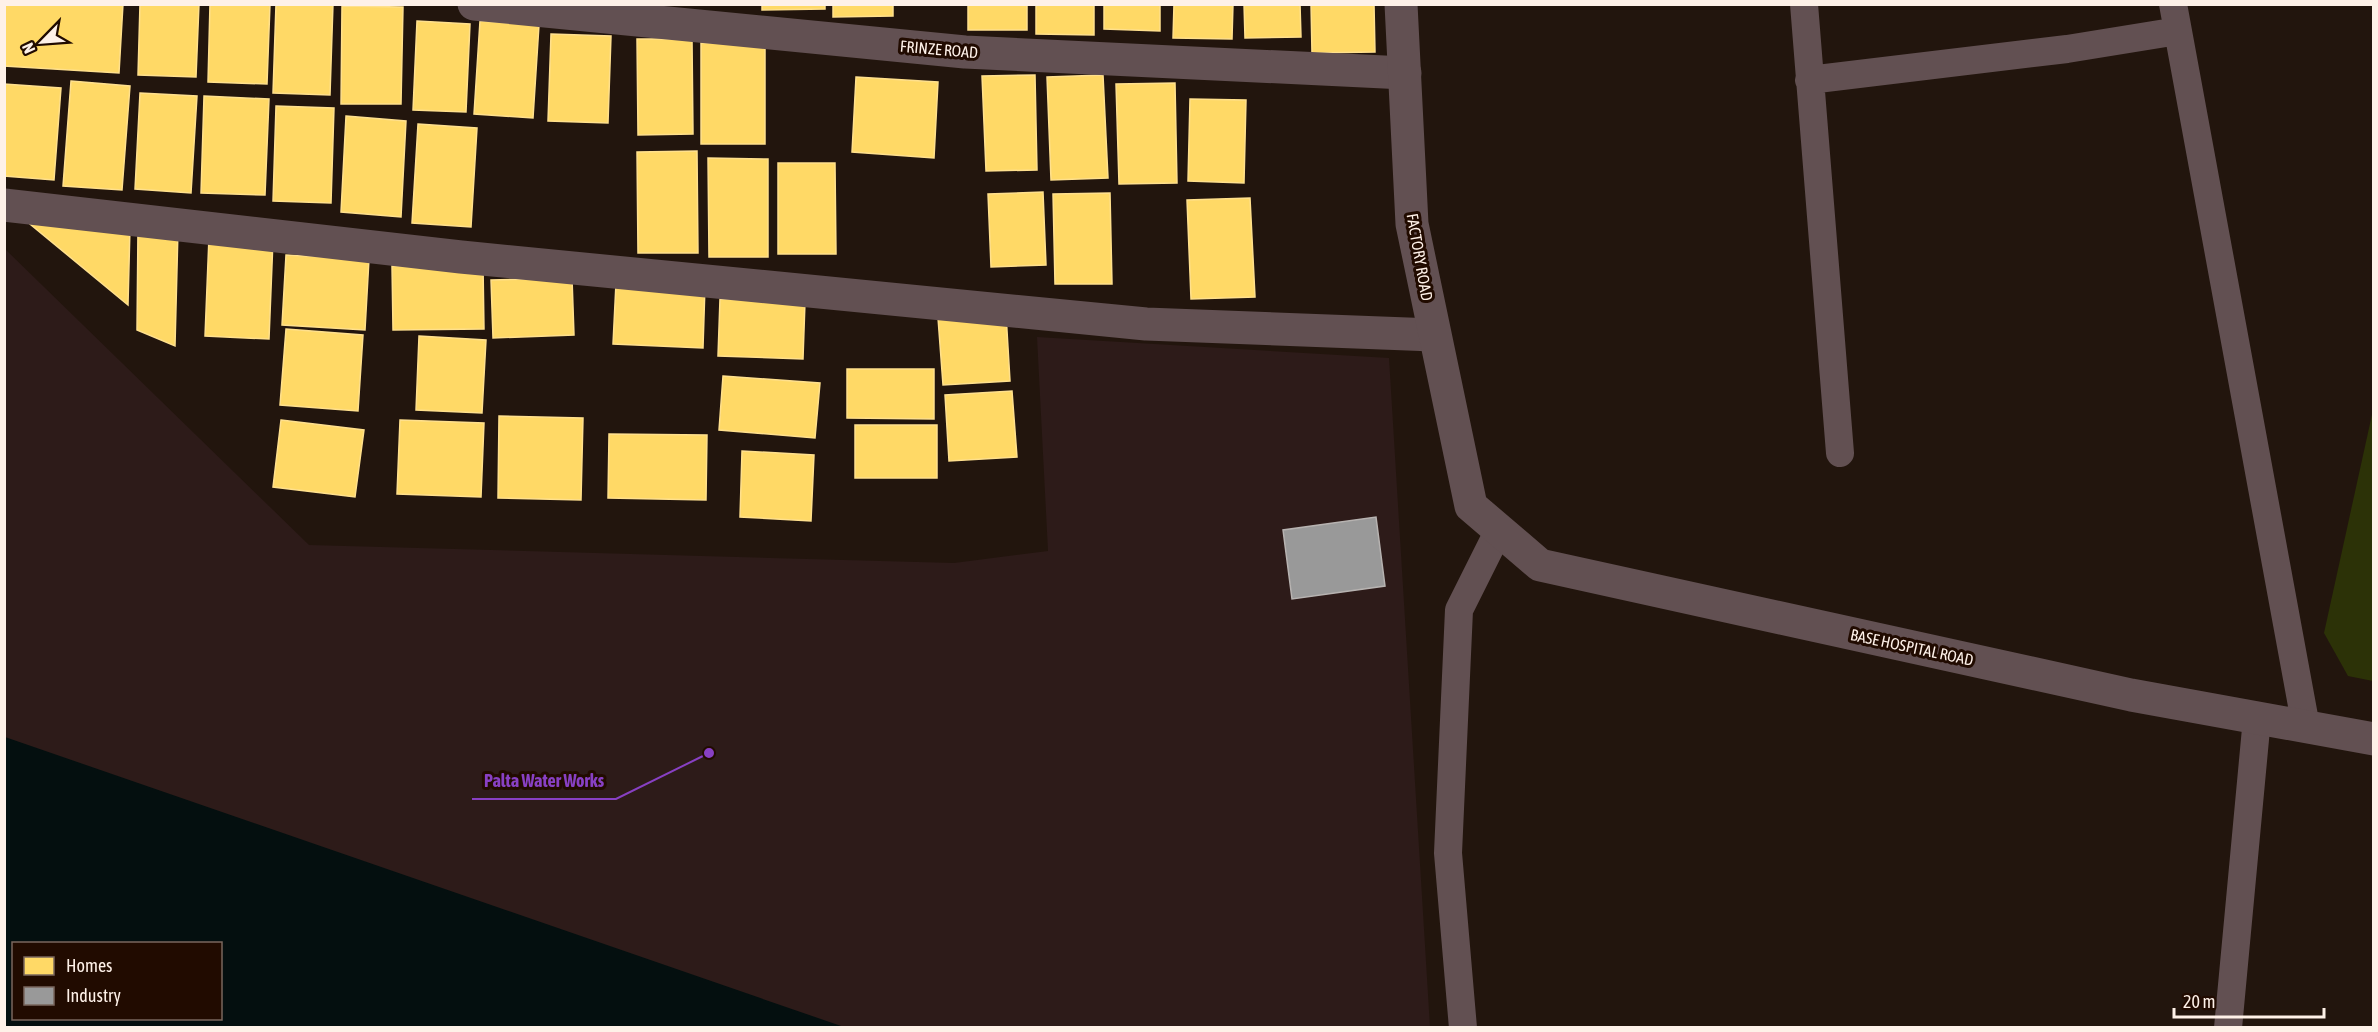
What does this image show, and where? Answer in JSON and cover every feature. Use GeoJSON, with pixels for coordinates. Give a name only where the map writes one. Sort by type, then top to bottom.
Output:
{"type":"FeatureCollection","features":[{"type":"Feature","properties":{"kind":"street","name":"FRINZE ROAD"},"geometry":{"type":"LineString","coordinates":[[474,4],[965,52],[1405,73]]}},
{"type":"Feature","properties":{"kind":"street","name":"FACTORY ROAD"},"geometry":{"type":"LineString","coordinates":[[1401,4],[1412,224],[1471,506]]}},
{"type":"Feature","properties":{"kind":"street"},"geometry":{"type":"LineString","coordinates":[[4,204],[461,257],[1146,324],[1434,335]]}},
{"type":"Feature","properties":{"kind":"street","name":"BASE HOSPITAL ROAD"},"geometry":{"type":"LineString","coordinates":[[1471,506],[1540,565],[2131,695],[2373,739]]}},
{"type":"Feature","properties":{"kind":"lane"},"geometry":{"type":"LineString","coordinates":[[1804,4],[1840,453]]}},
{"type":"Feature","properties":{"kind":"lane"},"geometry":{"type":"LineString","coordinates":[[1809,80],[2067,49],[2176,18],[2306,727]]}},
{"type":"Feature","properties":{"kind":"lane"},"geometry":{"type":"LineString","coordinates":[[1463,1028],[1448,853],[1459,610],[1499,530]]}},
{"type":"Feature","properties":{"kind":"lane"},"geometry":{"type":"LineString","coordinates":[[2228,1028],[2257,718]]}},
{"type":"Feature","properties":{"kind":"shaded area"},"geometry":{"type":"Polygon","coordinates":[[[4,248],[309,545],[954,563],[1048,551],[1037,337],[1389,358],[1430,1027],[5,1027],[4,248]]]}},
{"type":"Feature","properties":{"kind":"shaded area"},"geometry":{"type":"Polygon","coordinates":[[[5,737],[844,1027],[5,1027],[5,737]]]}},
{"type":"Feature","properties":{"kind":"green space"},"geometry":{"type":"Polygon","coordinates":[[[2373,410],[2374,681],[2348,676],[2324,633],[2373,410]]]}},
{"type":"Feature","properties":{"kind":"building: Homes"},"geometry":{"type":"Polygon","coordinates":[[[4,4],[123,4],[119,73],[4,66],[4,4]]]}},
{"type":"Feature","properties":{"kind":"building: Homes"},"geometry":{"type":"Polygon","coordinates":[[[140,4],[199,4],[196,77],[138,75],[140,4]]]}},
{"type":"Feature","properties":{"kind":"building: Homes"},"geometry":{"type":"Polygon","coordinates":[[[210,4],[270,4],[267,84],[208,82],[210,4]]]}},
{"type":"Feature","properties":{"kind":"building: Homes"},"geometry":{"type":"Polygon","coordinates":[[[276,4],[333,4],[330,95],[273,93],[276,4]]]}},
{"type":"Feature","properties":{"kind":"building: Homes"},"geometry":{"type":"Polygon","coordinates":[[[762,4],[825,4],[825,9],[762,10],[762,4]]]}},
{"type":"Feature","properties":{"kind":"building: Homes"},"geometry":{"type":"Polygon","coordinates":[[[833,4],[893,4],[893,16],[833,17],[833,4]]]}},
{"type":"Feature","properties":{"kind":"building: Homes"},"geometry":{"type":"Polygon","coordinates":[[[968,4],[1027,4],[1027,30],[968,30],[968,4]]]}},
{"type":"Feature","properties":{"kind":"building: Homes"},"geometry":{"type":"Polygon","coordinates":[[[1036,4],[1094,4],[1094,35],[1036,34],[1036,4]]]}},
{"type":"Feature","properties":{"kind":"building: Homes"},"geometry":{"type":"Polygon","coordinates":[[[1104,4],[1160,4],[1160,31],[1104,29],[1104,4]]]}},
{"type":"Feature","properties":{"kind":"building: Homes"},"geometry":{"type":"Polygon","coordinates":[[[1174,4],[1233,4],[1232,39],[1173,38],[1174,4]]]}},
{"type":"Feature","properties":{"kind":"building: Homes"},"geometry":{"type":"Polygon","coordinates":[[[1244,4],[1300,4],[1301,37],[1245,38],[1244,4]]]}},
{"type":"Feature","properties":{"kind":"building: Homes"},"geometry":{"type":"Polygon","coordinates":[[[1311,4],[1374,4],[1375,52],[1312,53],[1311,4]]]}},
{"type":"Feature","properties":{"kind":"building: Homes"},"geometry":{"type":"Polygon","coordinates":[[[342,6],[403,7],[401,104],[341,104],[342,6]]]}},
{"type":"Feature","properties":{"kind":"building: Homes"},"geometry":{"type":"Polygon","coordinates":[[[417,21],[470,24],[466,112],[413,110],[417,21]]]}},
{"type":"Feature","properties":{"kind":"building: Homes"},"geometry":{"type":"Polygon","coordinates":[[[480,21],[539,25],[533,118],[474,114],[480,21]]]}},
{"type":"Feature","properties":{"kind":"building: Homes"},"geometry":{"type":"Polygon","coordinates":[[[551,34],[611,36],[608,123],[548,121],[551,34]]]}},
{"type":"Feature","properties":{"kind":"building: Homes"},"geometry":{"type":"Polygon","coordinates":[[[637,39],[692,39],[693,134],[638,135],[637,39]]]}},
{"type":"Feature","properties":{"kind":"building: Homes"},"geometry":{"type":"Polygon","coordinates":[[[701,43],[765,43],[765,144],[701,144],[701,43]]]}},
{"type":"Feature","properties":{"kind":"building: Homes"},"geometry":{"type":"Polygon","coordinates":[[[1035,75],[1037,170],[986,171],[982,76],[1035,75]]]}},
{"type":"Feature","properties":{"kind":"building: Homes"},"geometry":{"type":"Polygon","coordinates":[[[1103,75],[1108,178],[1051,180],[1047,77],[1103,75]]]}},
{"type":"Feature","properties":{"kind":"building: Homes"},"geometry":{"type":"Polygon","coordinates":[[[856,77],[938,82],[934,158],[852,152],[856,77]]]}},
{"type":"Feature","properties":{"kind":"building: Homes"},"geometry":{"type":"Polygon","coordinates":[[[71,81],[130,86],[122,190],[63,186],[71,81]]]}},
{"type":"Feature","properties":{"kind":"building: Homes"},"geometry":{"type":"Polygon","coordinates":[[[1175,83],[1177,183],[1119,184],[1116,84],[1175,83]]]}},
{"type":"Feature","properties":{"kind":"building: Homes"},"geometry":{"type":"Polygon","coordinates":[[[4,84],[61,88],[54,180],[4,176],[4,84]]]}},
{"type":"Feature","properties":{"kind":"building: Homes"},"geometry":{"type":"Polygon","coordinates":[[[140,93],[197,96],[191,193],[135,189],[140,93]]]}},
{"type":"Feature","properties":{"kind":"building: Homes"},"geometry":{"type":"Polygon","coordinates":[[[204,96],[269,99],[265,195],[201,193],[204,96]]]}},
{"type":"Feature","properties":{"kind":"building: Homes"},"geometry":{"type":"Polygon","coordinates":[[[1190,99],[1246,100],[1244,183],[1188,181],[1190,99]]]}},
{"type":"Feature","properties":{"kind":"building: Homes"},"geometry":{"type":"Polygon","coordinates":[[[276,106],[334,108],[331,203],[273,201],[276,106]]]}},
{"type":"Feature","properties":{"kind":"building: Homes"},"geometry":{"type":"Polygon","coordinates":[[[346,116],[406,121],[401,217],[341,212],[346,116]]]}},
{"type":"Feature","properties":{"kind":"building: Homes"},"geometry":{"type":"Polygon","coordinates":[[[418,124],[477,128],[471,227],[412,223],[418,124]]]}},
{"type":"Feature","properties":{"kind":"building: Homes"},"geometry":{"type":"Polygon","coordinates":[[[697,151],[698,253],[638,253],[637,152],[697,151]]]}},
{"type":"Feature","properties":{"kind":"building: Homes"},"geometry":{"type":"Polygon","coordinates":[[[708,158],[768,159],[768,257],[709,257],[708,158]]]}},
{"type":"Feature","properties":{"kind":"building: Homes"},"geometry":{"type":"Polygon","coordinates":[[[778,163],[835,163],[836,254],[778,254],[778,163]]]}},
{"type":"Feature","properties":{"kind":"building: Homes"},"geometry":{"type":"Polygon","coordinates":[[[1043,192],[1046,265],[991,267],[988,194],[1043,192]]]}},
{"type":"Feature","properties":{"kind":"building: Homes"},"geometry":{"type":"Polygon","coordinates":[[[1110,193],[1112,284],[1055,284],[1053,194],[1110,193]]]}},
{"type":"Feature","properties":{"kind":"building: Homes"},"geometry":{"type":"Polygon","coordinates":[[[1250,198],[1255,297],[1191,299],[1187,200],[1250,198]]]}},
{"type":"Feature","properties":{"kind":"building: Homes"},"geometry":{"type":"Polygon","coordinates":[[[30,224],[130,227],[128,305],[30,224]]]}},
{"type":"Feature","properties":{"kind":"building: Homes"},"geometry":{"type":"Polygon","coordinates":[[[138,229],[178,230],[175,346],[137,330],[138,229]]]}},
{"type":"Feature","properties":{"kind":"building: Homes"},"geometry":{"type":"Polygon","coordinates":[[[209,237],[273,240],[269,339],[205,336],[209,237]]]}},
{"type":"Feature","properties":{"kind":"building: Homes"},"geometry":{"type":"Polygon","coordinates":[[[286,255],[369,259],[365,330],[282,325],[286,255]]]}},
{"type":"Feature","properties":{"kind":"building: Homes"},"geometry":{"type":"Polygon","coordinates":[[[483,265],[484,329],[393,330],[392,266],[483,265]]]}},
{"type":"Feature","properties":{"kind":"building: Homes"},"geometry":{"type":"Polygon","coordinates":[[[572,278],[574,335],[493,338],[491,280],[572,278]]]}},
{"type":"Feature","properties":{"kind":"building: Homes"},"geometry":{"type":"Polygon","coordinates":[[[616,283],[705,286],[703,348],[613,344],[616,283]]]}},
{"type":"Feature","properties":{"kind":"building: Homes"},"geometry":{"type":"Polygon","coordinates":[[[720,299],[805,302],[803,359],[718,356],[720,299]]]}},
{"type":"Feature","properties":{"kind":"building: Homes"},"geometry":{"type":"Polygon","coordinates":[[[1006,314],[1010,381],[943,385],[938,318],[1006,314]]]}},
{"type":"Feature","properties":{"kind":"building: Homes"},"geometry":{"type":"Polygon","coordinates":[[[286,329],[363,335],[358,411],[280,405],[286,329]]]}},
{"type":"Feature","properties":{"kind":"building: Homes"},"geometry":{"type":"Polygon","coordinates":[[[419,336],[486,340],[482,413],[416,410],[419,336]]]}},
{"type":"Feature","properties":{"kind":"building: Homes"},"geometry":{"type":"Polygon","coordinates":[[[847,369],[934,369],[934,419],[847,418],[847,369]]]}},
{"type":"Feature","properties":{"kind":"building: Homes"},"geometry":{"type":"Polygon","coordinates":[[[723,376],[820,383],[815,438],[719,430],[723,376]]]}},
{"type":"Feature","properties":{"kind":"building: Homes"},"geometry":{"type":"Polygon","coordinates":[[[1012,391],[1017,457],[949,461],[945,395],[1012,391]]]}},
{"type":"Feature","properties":{"kind":"building: Homes"},"geometry":{"type":"Polygon","coordinates":[[[499,416],[583,418],[581,500],[498,498],[499,416]]]}},
{"type":"Feature","properties":{"kind":"building: Homes"},"geometry":{"type":"Polygon","coordinates":[[[281,420],[364,430],[355,497],[273,487],[281,420]]]}},
{"type":"Feature","properties":{"kind":"building: Homes"},"geometry":{"type":"Polygon","coordinates":[[[400,420],[484,423],[481,497],[397,494],[400,420]]]}},
{"type":"Feature","properties":{"kind":"building: Homes"},"geometry":{"type":"Polygon","coordinates":[[[855,425],[937,425],[937,478],[855,478],[855,425]]]}},
{"type":"Feature","properties":{"kind":"building: Homes"},"geometry":{"type":"Polygon","coordinates":[[[609,434],[707,435],[706,500],[608,498],[609,434]]]}},
{"type":"Feature","properties":{"kind":"building: Homes"},"geometry":{"type":"Polygon","coordinates":[[[742,451],[814,455],[811,521],[740,517],[742,451]]]}},
{"type":"Feature","properties":{"kind":"building: Industry"},"geometry":{"type":"Polygon","coordinates":[[[1376,517],[1385,586],[1292,599],[1283,530],[1376,517]]]}},
{"type":"Feature","properties":{"kind":"place","name":"Palta Water Works"},"geometry":{"type":"Point","coordinates":[709,753]}}]}
